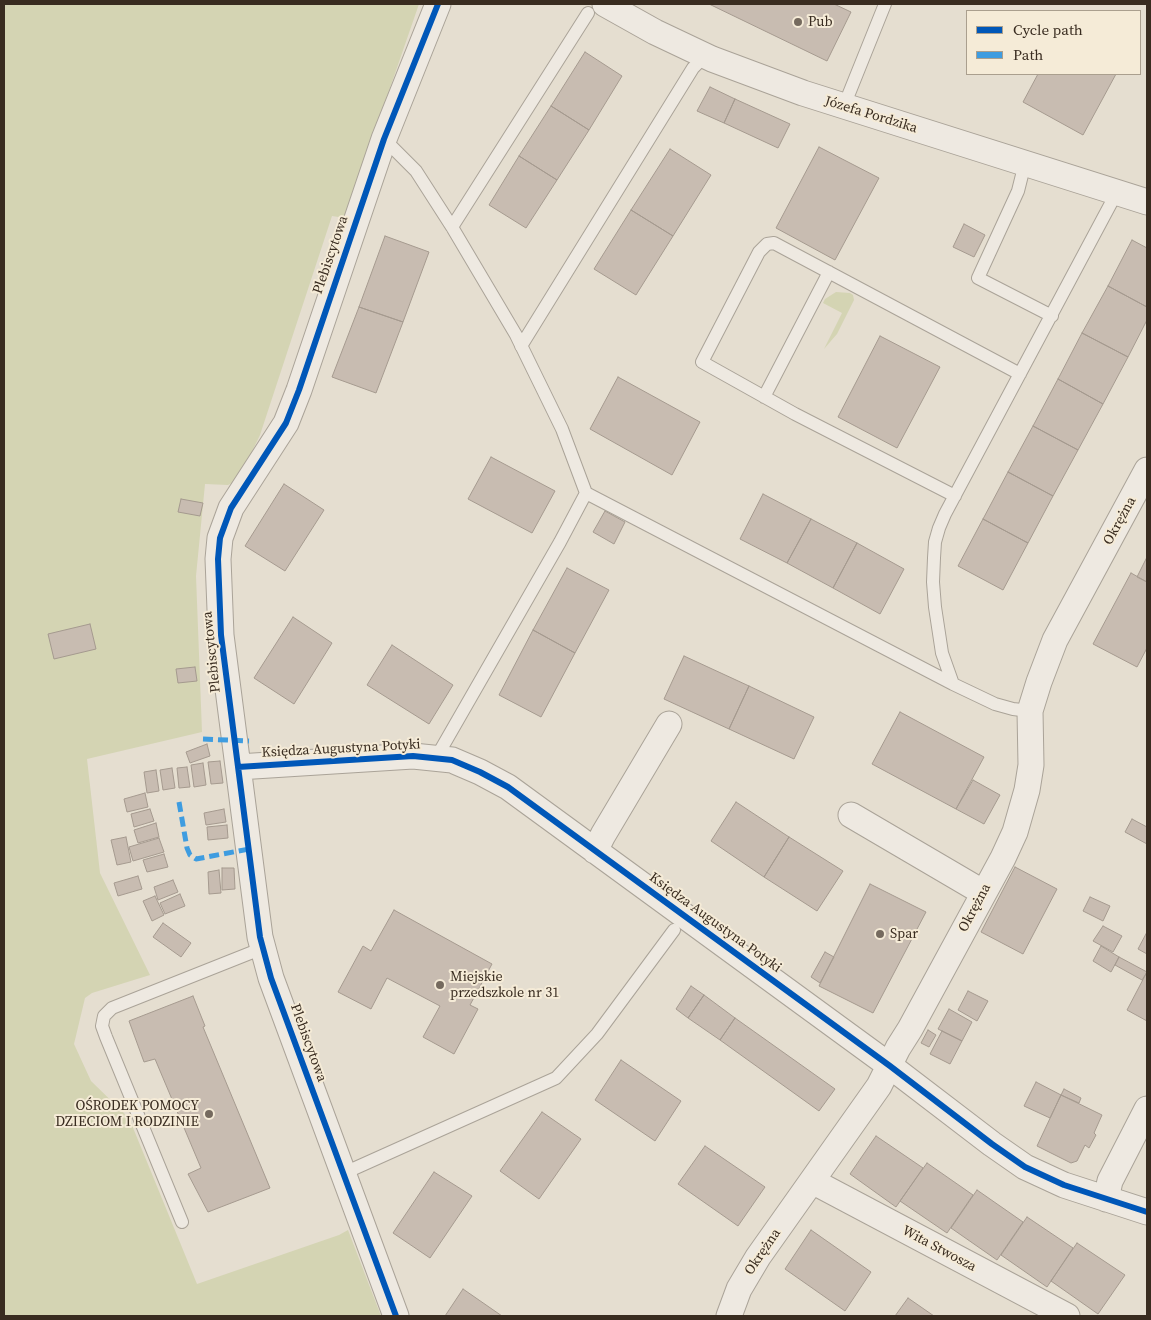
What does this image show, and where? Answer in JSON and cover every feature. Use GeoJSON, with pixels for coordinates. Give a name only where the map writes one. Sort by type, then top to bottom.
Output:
{"type":"FeatureCollection","features":[{"type":"Feature","properties":{"kind":"street","name":"Plebiscytowa"},"geometry":{"type":"LineString","coordinates":[[396,1316],[271,978],[260,937],[221,635],[218,559],[220,538],[231,508],[286,423],[299,390],[384,139],[438,4]]}},
{"type":"Feature","properties":{"kind":"street","name":"Józefa Pordzika"},"geometry":{"type":"LineString","coordinates":[[596,9],[803,93],[1147,202]]}},
{"type":"Feature","properties":{"kind":"street","name":"Okrężna"},"geometry":{"type":"LineString","coordinates":[[729,1316],[739,1289],[758,1257],[879,1086],[1015,832],[1031,765],[1030,711],[1039,682],[1055,640],[1147,470]]}},
{"type":"Feature","properties":{"kind":"street"},"geometry":{"type":"LineString","coordinates":[[595,851],[669,724]]}},
{"type":"Feature","properties":{"kind":"street","name":"Księdza Augustyna Potyki"},"geometry":{"type":"LineString","coordinates":[[238,767],[413,756],[452,760],[480,772],[508,788],[595,851],[894,1057],[992,1144],[1025,1167],[1064,1186],[1147,1212]]}},
{"type":"Feature","properties":{"kind":"street"},"geometry":{"type":"LineString","coordinates":[[851,815],[984,893]]}},
{"type":"Feature","properties":{"kind":"street"},"geometry":{"type":"LineString","coordinates":[[1106,1198],[1110,1181],[1147,1109]]}},
{"type":"Feature","properties":{"kind":"street","name":"Wita Stwosza"},"geometry":{"type":"LineString","coordinates":[[812,1181],[1067,1316]]}},
{"type":"Feature","properties":{"kind":"lane"},"geometry":{"type":"LineString","coordinates":[[844,106],[886,4]]}},
{"type":"Feature","properties":{"kind":"lane"},"geometry":{"type":"LineString","coordinates":[[452,227],[596,9]]}},
{"type":"Feature","properties":{"kind":"lane"},"geometry":{"type":"LineString","coordinates":[[521,346],[693,68],[706,55]]}},
{"type":"Feature","properties":{"kind":"lane"},"geometry":{"type":"LineString","coordinates":[[384,139],[416,171],[452,227],[521,346],[562,429],[586,493],[953,684],[994,704],[1030,711]]}},
{"type":"Feature","properties":{"kind":"lane"},"geometry":{"type":"LineString","coordinates":[[1025,162],[1018,191],[978,278],[1052,316]]}},
{"type":"Feature","properties":{"kind":"lane"},"geometry":{"type":"LineString","coordinates":[[953,684],[942,653],[933,582],[935,542],[945,514],[1117,192]]}},
{"type":"Feature","properties":{"kind":"lane"},"geometry":{"type":"LineString","coordinates":[[955,496],[796,414],[702,362],[759,252],[767,244],[774,243],[1020,374]]}},
{"type":"Feature","properties":{"kind":"lane"},"geometry":{"type":"LineString","coordinates":[[764,397],[829,272]]}},
{"type":"Feature","properties":{"kind":"lane"},"geometry":{"type":"LineString","coordinates":[[436,758],[560,542],[586,493]]}},
{"type":"Feature","properties":{"kind":"lane"},"geometry":{"type":"LineString","coordinates":[[342,1174],[556,1078],[597,1034],[674,930]]}},
{"type":"Feature","properties":{"kind":"lane"},"geometry":{"type":"LineString","coordinates":[[182,1222],[106,1037],[102,1026],[104,1016],[112,1008],[263,948]]}},
{"type":"Feature","properties":{"kind":"green space"},"geometry":{"type":"Polygon","coordinates":[[[4,4],[419,4],[345,218],[332,216],[260,435],[248,460],[234,482],[228,485],[205,484],[196,576],[202,732],[87,759],[100,873],[150,975],[92,993],[85,998],[74,1044],[91,1081],[129,1118],[197,1284],[339,1235],[348,1230],[381,1316],[4,1316],[4,4]]]}},
{"type":"Feature","properties":{"kind":"green space"},"geometry":{"type":"Polygon","coordinates":[[[836,292],[850,293],[853,295],[854,300],[837,334],[824,349],[842,313],[823,303],[825,299],[836,292]]]}},
{"type":"Feature","properties":{"kind":"building"},"geometry":{"type":"Polygon","coordinates":[[[709,4],[834,4],[851,12],[827,61],[709,4]]]}},
{"type":"Feature","properties":{"kind":"building"},"geometry":{"type":"Polygon","coordinates":[[[585,52],[622,76],[589,130],[551,106],[585,52]]]}},
{"type":"Feature","properties":{"kind":"building"},"geometry":{"type":"Polygon","coordinates":[[[1037,75],[1115,75],[1083,135],[1023,102],[1037,75]]]}},
{"type":"Feature","properties":{"kind":"building"},"geometry":{"type":"Polygon","coordinates":[[[710,87],[735,99],[724,123],[697,111],[710,87]]]}},
{"type":"Feature","properties":{"kind":"building"},"geometry":{"type":"Polygon","coordinates":[[[735,99],[790,124],[778,148],[724,123],[735,99]]]}},
{"type":"Feature","properties":{"kind":"building"},"geometry":{"type":"Polygon","coordinates":[[[551,106],[589,130],[557,180],[519,156],[551,106]]]}},
{"type":"Feature","properties":{"kind":"building"},"geometry":{"type":"Polygon","coordinates":[[[819,147],[879,178],[835,260],[776,228],[819,147]]]}},
{"type":"Feature","properties":{"kind":"building"},"geometry":{"type":"Polygon","coordinates":[[[670,149],[711,175],[673,236],[631,210],[670,149]]]}},
{"type":"Feature","properties":{"kind":"building"},"geometry":{"type":"Polygon","coordinates":[[[519,156],[557,180],[526,228],[489,205],[519,156]]]}},
{"type":"Feature","properties":{"kind":"building"},"geometry":{"type":"Polygon","coordinates":[[[631,210],[673,236],[636,295],[594,269],[631,210]]]}},
{"type":"Feature","properties":{"kind":"building"},"geometry":{"type":"Polygon","coordinates":[[[964,224],[985,235],[974,257],[953,247],[964,224]]]}},
{"type":"Feature","properties":{"kind":"building"},"geometry":{"type":"Polygon","coordinates":[[[385,236],[429,252],[403,322],[359,307],[385,236]]]}},
{"type":"Feature","properties":{"kind":"building"},"geometry":{"type":"Polygon","coordinates":[[[1132,240],[1147,248],[1147,307],[1108,286],[1132,240]]]}},
{"type":"Feature","properties":{"kind":"building"},"geometry":{"type":"Polygon","coordinates":[[[1108,286],[1147,307],[1147,320],[1128,357],[1082,333],[1108,286]]]}},
{"type":"Feature","properties":{"kind":"building"},"geometry":{"type":"Polygon","coordinates":[[[359,307],[403,322],[376,393],[332,377],[359,307]]]}},
{"type":"Feature","properties":{"kind":"building"},"geometry":{"type":"Polygon","coordinates":[[[1082,333],[1128,357],[1103,404],[1058,379],[1082,333]]]}},
{"type":"Feature","properties":{"kind":"building"},"geometry":{"type":"Polygon","coordinates":[[[880,336],[940,367],[897,448],[838,417],[880,336]]]}},
{"type":"Feature","properties":{"kind":"building"},"geometry":{"type":"Polygon","coordinates":[[[618,377],[700,422],[672,475],[590,429],[618,377]]]}},
{"type":"Feature","properties":{"kind":"building"},"geometry":{"type":"Polygon","coordinates":[[[1058,379],[1103,404],[1078,450],[1033,426],[1058,379]]]}},
{"type":"Feature","properties":{"kind":"building"},"geometry":{"type":"Polygon","coordinates":[[[1033,426],[1078,450],[1053,496],[1008,472],[1033,426]]]}},
{"type":"Feature","properties":{"kind":"building"},"geometry":{"type":"Polygon","coordinates":[[[491,457],[555,491],[532,533],[468,499],[491,457]]]}},
{"type":"Feature","properties":{"kind":"building"},"geometry":{"type":"Polygon","coordinates":[[[1008,472],[1053,496],[1028,543],[983,519],[1008,472]]]}},
{"type":"Feature","properties":{"kind":"building"},"geometry":{"type":"Polygon","coordinates":[[[284,484],[324,510],[285,571],[245,546],[284,484]]]}},
{"type":"Feature","properties":{"kind":"building"},"geometry":{"type":"Polygon","coordinates":[[[763,494],[811,519],[787,563],[740,539],[763,494]]]}},
{"type":"Feature","properties":{"kind":"building"},"geometry":{"type":"Polygon","coordinates":[[[181,499],[203,503],[200,516],[178,512],[181,499]]]}},
{"type":"Feature","properties":{"kind":"building"},"geometry":{"type":"Polygon","coordinates":[[[605,511],[625,522],[614,544],[593,532],[605,511]]]}},
{"type":"Feature","properties":{"kind":"building"},"geometry":{"type":"Polygon","coordinates":[[[811,519],[857,543],[833,588],[787,563],[811,519]]]}},
{"type":"Feature","properties":{"kind":"building"},"geometry":{"type":"Polygon","coordinates":[[[983,519],[1028,543],[1003,590],[958,566],[983,519]]]}},
{"type":"Feature","properties":{"kind":"building"},"geometry":{"type":"Polygon","coordinates":[[[857,543],[904,569],[880,614],[833,588],[857,543]]]}},
{"type":"Feature","properties":{"kind":"building"},"geometry":{"type":"Polygon","coordinates":[[[1147,557],[1147,582],[1137,577],[1147,557]]]}},
{"type":"Feature","properties":{"kind":"building"},"geometry":{"type":"Polygon","coordinates":[[[567,568],[609,590],[575,653],[533,630],[567,568]]]}},
{"type":"Feature","properties":{"kind":"building"},"geometry":{"type":"Polygon","coordinates":[[[1131,573],[1147,582],[1147,648],[1137,667],[1093,644],[1131,573]]]}},
{"type":"Feature","properties":{"kind":"building"},"geometry":{"type":"Polygon","coordinates":[[[293,617],[332,643],[294,704],[254,678],[293,617]]]}},
{"type":"Feature","properties":{"kind":"building"},"geometry":{"type":"Polygon","coordinates":[[[90,624],[96,649],[54,659],[48,634],[90,624]]]}},
{"type":"Feature","properties":{"kind":"building"},"geometry":{"type":"Polygon","coordinates":[[[533,630],[575,653],[541,717],[499,695],[533,630]]]}},
{"type":"Feature","properties":{"kind":"building"},"geometry":{"type":"Polygon","coordinates":[[[392,645],[453,685],[429,724],[367,685],[392,645]]]}},
{"type":"Feature","properties":{"kind":"building"},"geometry":{"type":"Polygon","coordinates":[[[684,656],[749,686],[729,729],[664,699],[684,656]]]}},
{"type":"Feature","properties":{"kind":"building"},"geometry":{"type":"Polygon","coordinates":[[[195,667],[197,681],[178,683],[176,669],[195,667]]]}},
{"type":"Feature","properties":{"kind":"building"},"geometry":{"type":"Polygon","coordinates":[[[749,686],[814,717],[794,759],[729,729],[749,686]]]}},
{"type":"Feature","properties":{"kind":"building"},"geometry":{"type":"Polygon","coordinates":[[[900,712],[984,757],[956,809],[872,764],[900,712]]]}},
{"type":"Feature","properties":{"kind":"building"},"geometry":{"type":"Polygon","coordinates":[[[207,744],[210,756],[190,763],[186,752],[207,744]]]}},
{"type":"Feature","properties":{"kind":"building"},"geometry":{"type":"Polygon","coordinates":[[[220,761],[223,783],[211,784],[208,762],[220,761]]]}},
{"type":"Feature","properties":{"kind":"building"},"geometry":{"type":"Polygon","coordinates":[[[203,763],[206,785],[194,787],[191,765],[203,763]]]}},
{"type":"Feature","properties":{"kind":"building"},"geometry":{"type":"Polygon","coordinates":[[[187,767],[190,787],[179,788],[177,768],[187,767]]]}},
{"type":"Feature","properties":{"kind":"building"},"geometry":{"type":"Polygon","coordinates":[[[172,768],[175,788],[163,790],[160,770],[172,768]]]}},
{"type":"Feature","properties":{"kind":"building"},"geometry":{"type":"Polygon","coordinates":[[[156,770],[159,791],[147,793],[144,772],[156,770]]]}},
{"type":"Feature","properties":{"kind":"building"},"geometry":{"type":"Polygon","coordinates":[[[973,780],[1000,795],[984,824],[956,809],[973,780]]]}},
{"type":"Feature","properties":{"kind":"building"},"geometry":{"type":"Polygon","coordinates":[[[145,793],[148,807],[127,812],[124,799],[145,793]]]}},
{"type":"Feature","properties":{"kind":"building"},"geometry":{"type":"Polygon","coordinates":[[[736,802],[789,837],[764,877],[711,841],[736,802]]]}},
{"type":"Feature","properties":{"kind":"building"},"geometry":{"type":"Polygon","coordinates":[[[150,809],[154,821],[134,827],[131,814],[150,809]]]}},
{"type":"Feature","properties":{"kind":"building"},"geometry":{"type":"Polygon","coordinates":[[[224,809],[226,822],[206,825],[204,813],[224,809]]]}},
{"type":"Feature","properties":{"kind":"building"},"geometry":{"type":"Polygon","coordinates":[[[1132,819],[1147,827],[1147,844],[1125,832],[1132,819]]]}},
{"type":"Feature","properties":{"kind":"building"},"geometry":{"type":"Polygon","coordinates":[[[156,823],[159,837],[138,843],[134,830],[156,823]]]}},
{"type":"Feature","properties":{"kind":"building"},"geometry":{"type":"Polygon","coordinates":[[[227,825],[228,838],[208,840],[207,827],[227,825]]]}},
{"type":"Feature","properties":{"kind":"building"},"geometry":{"type":"Polygon","coordinates":[[[126,837],[131,862],[117,865],[111,840],[126,837]]]}},
{"type":"Feature","properties":{"kind":"building"},"geometry":{"type":"Polygon","coordinates":[[[789,837],[843,871],[817,911],[764,877],[789,837]]]}},
{"type":"Feature","properties":{"kind":"building"},"geometry":{"type":"Polygon","coordinates":[[[159,838],[164,852],[133,861],[129,847],[159,838]]]}},
{"type":"Feature","properties":{"kind":"building"},"geometry":{"type":"Polygon","coordinates":[[[164,854],[168,867],[147,872],[143,860],[164,854]]]}},
{"type":"Feature","properties":{"kind":"building"},"geometry":{"type":"Polygon","coordinates":[[[1015,867],[1057,889],[1023,954],[981,932],[1015,867]]]}},
{"type":"Feature","properties":{"kind":"building"},"geometry":{"type":"Polygon","coordinates":[[[222,868],[234,868],[235,889],[222,890],[222,868]]]}},
{"type":"Feature","properties":{"kind":"building"},"geometry":{"type":"Polygon","coordinates":[[[219,870],[221,893],[209,894],[208,872],[219,870]]]}},
{"type":"Feature","properties":{"kind":"building"},"geometry":{"type":"Polygon","coordinates":[[[138,876],[142,889],[118,896],[114,883],[138,876]]]}},
{"type":"Feature","properties":{"kind":"building"},"geometry":{"type":"Polygon","coordinates":[[[173,880],[178,892],[158,900],[154,887],[173,880]]]}},
{"type":"Feature","properties":{"kind":"building","name":"Spar"},"geometry":{"type":"Polygon","coordinates":[[[870,884],[926,912],[873,1013],[819,986],[870,884]]]}},
{"type":"Feature","properties":{"kind":"building"},"geometry":{"type":"Polygon","coordinates":[[[180,894],[185,906],[165,914],[160,903],[180,894]]]}},
{"type":"Feature","properties":{"kind":"building"},"geometry":{"type":"Polygon","coordinates":[[[155,896],[164,915],[152,921],[143,901],[155,896]]]}},
{"type":"Feature","properties":{"kind":"building"},"geometry":{"type":"Polygon","coordinates":[[[1090,897],[1110,906],[1103,921],[1083,911],[1090,897]]]}},
{"type":"Feature","properties":{"kind":"building","name":"Miejskie przedszkole nr 31"},"geometry":{"type":"Polygon","coordinates":[[[394,910],[492,964],[470,1005],[478,1009],[454,1054],[423,1037],[440,1006],[387,978],[371,1009],[338,992],[363,946],[371,951],[394,910]]]}},
{"type":"Feature","properties":{"kind":"building"},"geometry":{"type":"Polygon","coordinates":[[[163,923],[191,943],[181,957],[153,937],[163,923]]]}},
{"type":"Feature","properties":{"kind":"building"},"geometry":{"type":"Polygon","coordinates":[[[1103,926],[1122,936],[1113,952],[1093,941],[1103,926]]]}},
{"type":"Feature","properties":{"kind":"building"},"geometry":{"type":"Polygon","coordinates":[[[1147,932],[1147,954],[1138,949],[1147,932]]]}},
{"type":"Feature","properties":{"kind":"building"},"geometry":{"type":"Polygon","coordinates":[[[1101,946],[1119,957],[1111,972],[1093,961],[1101,946]]]}},
{"type":"Feature","properties":{"kind":"building"},"geometry":{"type":"Polygon","coordinates":[[[825,952],[834,957],[820,983],[811,977],[825,952]]]}},
{"type":"Feature","properties":{"kind":"building"},"geometry":{"type":"Polygon","coordinates":[[[1119,957],[1147,972],[1142,980],[1115,965],[1119,957]]]}},
{"type":"Feature","properties":{"kind":"building"},"geometry":{"type":"Polygon","coordinates":[[[1147,972],[1147,1021],[1127,1010],[1147,972]]]}},
{"type":"Feature","properties":{"kind":"building"},"geometry":{"type":"Polygon","coordinates":[[[691,986],[704,995],[688,1018],[676,1009],[691,986]]]}},
{"type":"Feature","properties":{"kind":"building"},"geometry":{"type":"Polygon","coordinates":[[[968,991],[988,1001],[977,1021],[958,1010],[968,991]]]}},
{"type":"Feature","properties":{"kind":"building"},"geometry":{"type":"Polygon","coordinates":[[[704,995],[735,1018],[720,1040],[688,1018],[704,995]]]}},
{"type":"Feature","properties":{"kind":"building","name":"OŚRODEK POMOCY DZIECIOM I RODZINIE"},"geometry":{"type":"Polygon","coordinates":[[[193,996],[205,1026],[203,1027],[270,1188],[208,1212],[188,1174],[201,1168],[155,1059],[144,1062],[129,1021],[193,996]]]}},
{"type":"Feature","properties":{"kind":"building"},"geometry":{"type":"Polygon","coordinates":[[[949,1009],[972,1022],[962,1041],[938,1029],[949,1009]]]}},
{"type":"Feature","properties":{"kind":"building"},"geometry":{"type":"Polygon","coordinates":[[[735,1018],[835,1089],[819,1111],[720,1040],[735,1018]]]}},
{"type":"Feature","properties":{"kind":"building"},"geometry":{"type":"Polygon","coordinates":[[[928,1030],[936,1035],[929,1047],[921,1043],[928,1030]]]}},
{"type":"Feature","properties":{"kind":"building"},"geometry":{"type":"Polygon","coordinates":[[[942,1031],[962,1041],[950,1064],[930,1054],[942,1031]]]}},
{"type":"Feature","properties":{"kind":"building"},"geometry":{"type":"Polygon","coordinates":[[[621,1060],[681,1101],[655,1141],[595,1100],[621,1060]]]}},
{"type":"Feature","properties":{"kind":"building"},"geometry":{"type":"Polygon","coordinates":[[[1036,1082],[1061,1095],[1050,1118],[1024,1106],[1036,1082]]]}},
{"type":"Feature","properties":{"kind":"building"},"geometry":{"type":"Polygon","coordinates":[[[1064,1089],[1081,1098],[1079,1103],[1061,1095],[1064,1089]]]}},
{"type":"Feature","properties":{"kind":"building"},"geometry":{"type":"Polygon","coordinates":[[[1061,1095],[1102,1115],[1094,1133],[1096,1135],[1089,1148],[1085,1145],[1077,1161],[1071,1163],[1037,1146],[1061,1095]]]}},
{"type":"Feature","properties":{"kind":"building"},"geometry":{"type":"Polygon","coordinates":[[[542,1112],[581,1139],[539,1199],[500,1171],[542,1112]]]}},
{"type":"Feature","properties":{"kind":"building"},"geometry":{"type":"Polygon","coordinates":[[[876,1136],[923,1168],[896,1207],[850,1174],[876,1136]]]}},
{"type":"Feature","properties":{"kind":"building"},"geometry":{"type":"Polygon","coordinates":[[[705,1146],[765,1187],[738,1226],[678,1184],[705,1146]]]}},
{"type":"Feature","properties":{"kind":"building"},"geometry":{"type":"Polygon","coordinates":[[[927,1163],[973,1195],[947,1233],[900,1201],[927,1163]]]}},
{"type":"Feature","properties":{"kind":"building"},"geometry":{"type":"Polygon","coordinates":[[[434,1172],[472,1196],[430,1258],[393,1233],[434,1172]]]}},
{"type":"Feature","properties":{"kind":"building"},"geometry":{"type":"Polygon","coordinates":[[[977,1190],[1023,1222],[997,1260],[951,1228],[977,1190]]]}},
{"type":"Feature","properties":{"kind":"building"},"geometry":{"type":"Polygon","coordinates":[[[1027,1217],[1073,1248],[1047,1287],[1001,1255],[1027,1217]]]}},
{"type":"Feature","properties":{"kind":"building"},"geometry":{"type":"Polygon","coordinates":[[[811,1230],[871,1272],[845,1311],[785,1269],[811,1230]]]}},
{"type":"Feature","properties":{"kind":"building"},"geometry":{"type":"Polygon","coordinates":[[[1077,1243],[1125,1275],[1098,1314],[1051,1281],[1077,1243]]]}},
{"type":"Feature","properties":{"kind":"building"},"geometry":{"type":"Polygon","coordinates":[[[463,1289],[502,1316],[445,1316],[463,1289]]]}},
{"type":"Feature","properties":{"kind":"building"},"geometry":{"type":"Polygon","coordinates":[[[908,1298],[934,1316],[895,1316],[908,1298]]]}},
{"type":"Feature","properties":{"kind":"marked path"},"geometry":{"type":"LineString","coordinates":[[203,739],[249,741]]}},
{"type":"Feature","properties":{"kind":"marked path"},"geometry":{"type":"LineString","coordinates":[[179,802],[187,848],[190,855],[196,859],[249,849]]}},
{"type":"Feature","properties":{"kind":"cycle path"},"geometry":{"type":"LineString","coordinates":[[396,1316],[271,978],[260,937],[221,635],[218,559],[220,538],[231,508],[286,423],[299,390],[384,139],[438,4]]}},
{"type":"Feature","properties":{"kind":"cycle path"},"geometry":{"type":"LineString","coordinates":[[238,767],[413,756],[452,760],[480,772],[508,787],[1025,1167],[1064,1185],[1147,1212]]}},
{"type":"Feature","properties":{"kind":"place","name":"Pub"},"geometry":{"type":"Point","coordinates":[798,22]}},
{"type":"Feature","properties":{"kind":"place","name":"Spar"},"geometry":{"type":"Point","coordinates":[880,934]}},
{"type":"Feature","properties":{"kind":"place","name":"Miejskie przedszkole nr 31"},"geometry":{"type":"Point","coordinates":[440,985]}},
{"type":"Feature","properties":{"kind":"place","name":"OŚRODEK POMOCY DZIECIOM I RODZINIE"},"geometry":{"type":"Point","coordinates":[209,1114]}}]}
